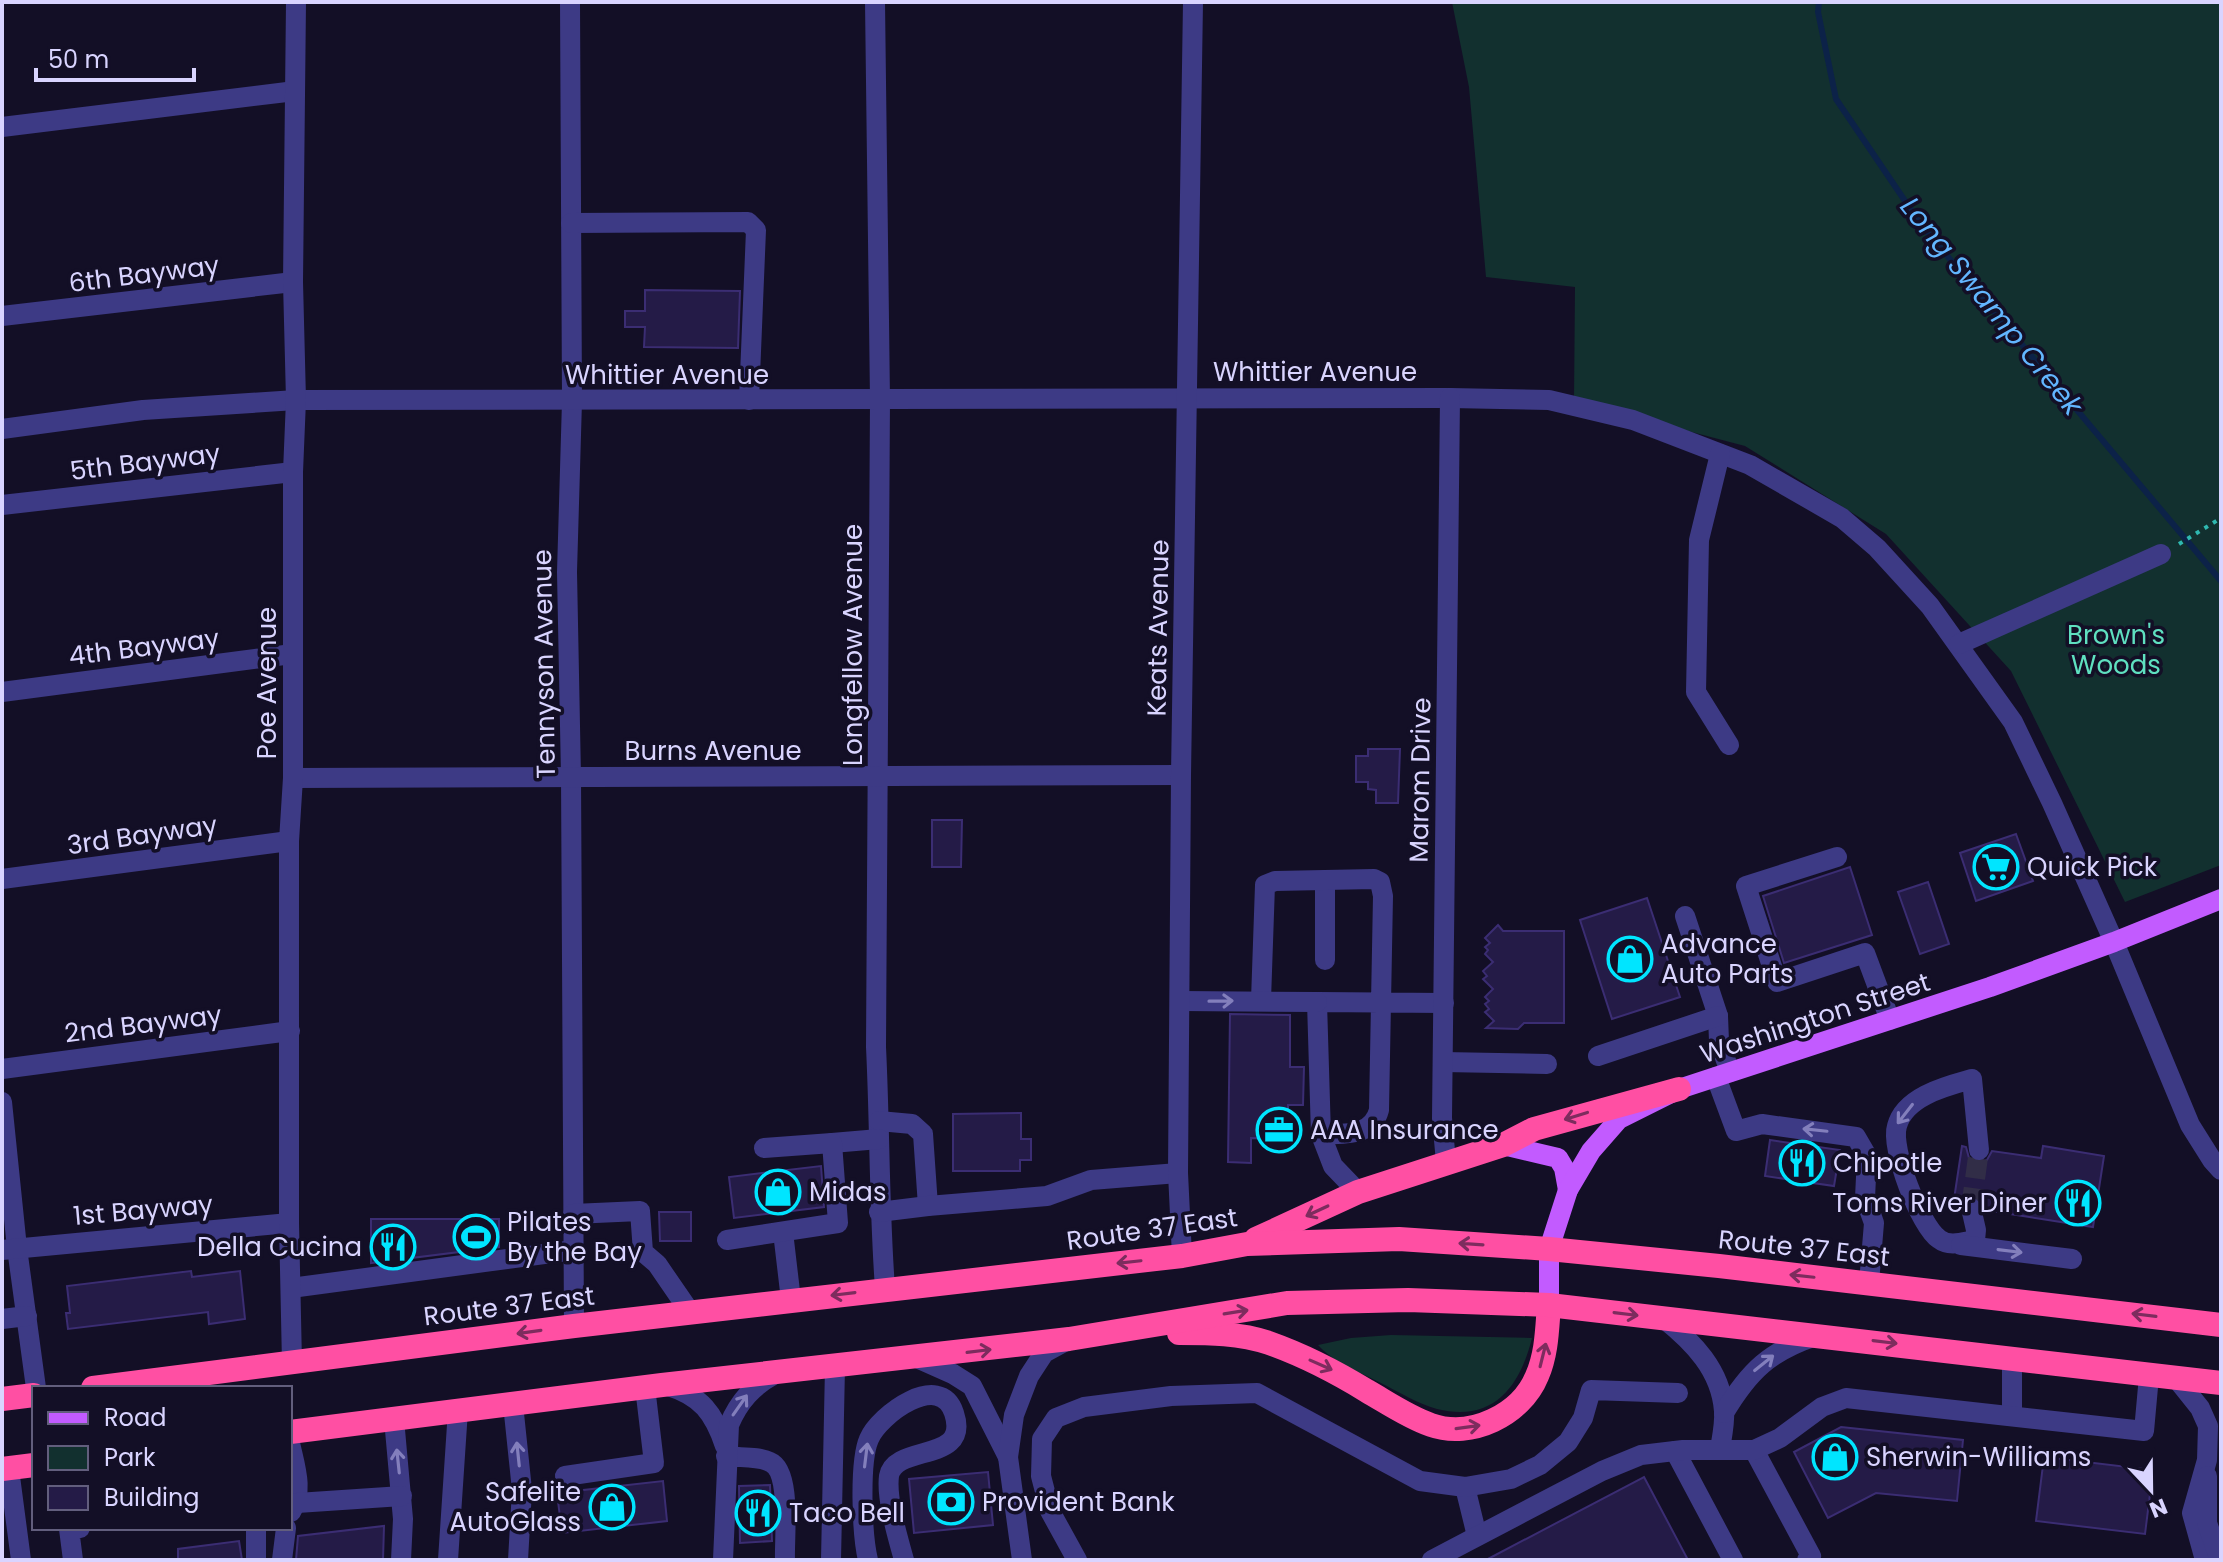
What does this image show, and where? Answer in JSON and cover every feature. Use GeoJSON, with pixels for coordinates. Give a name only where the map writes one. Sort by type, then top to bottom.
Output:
{"type":"FeatureCollection","features":[{"type":"Feature","properties":{"kind":"highway"},"geometry":{"type":"LineString","coordinates":[[1247,1244],[1358,1192],[1503,1145],[1534,1129],[1679,1089]]}},
{"type":"Feature","properties":{"kind":"highway","name":"Route 37 East"},"geometry":{"type":"LineString","coordinates":[[109,1386],[885,1288],[1182,1256],[1247,1244],[1399,1239],[1549,1249],[2221,1325]]}},
{"type":"Feature","properties":{"kind":"highway"},"geometry":{"type":"LineString","coordinates":[[292,1432],[654,1386],[1069,1339],[1287,1303],[1408,1300],[1549,1305],[2221,1383]]}},
{"type":"Feature","properties":{"kind":"highway"},"geometry":{"type":"LineString","coordinates":[[1108,1333],[1227,1333],[1267,1342],[1330,1369],[1410,1416],[1433,1426],[1459,1429],[1487,1424],[1521,1401],[1537,1378],[1546,1348],[1549,1305]]}},
{"type":"Feature","properties":{"kind":"highway"},"geometry":{"type":"LineString","coordinates":[[2,1399],[32,1395]]}},
{"type":"Feature","properties":{"kind":"highway"},"geometry":{"type":"LineString","coordinates":[[6,1469],[32,1465]]}},
{"type":"Feature","properties":{"kind":"main road","name":"Washington Street"},"geometry":{"type":"LineString","coordinates":[[1549,1305],[1549,1249],[1568,1190],[1591,1151],[1619,1119],[1679,1089],[2114,942],[2221,899]]}},
{"type":"Feature","properties":{"kind":"main road"},"geometry":{"type":"LineString","coordinates":[[1503,1145],[1558,1158],[1564,1168],[1568,1190]]}},
{"type":"Feature","properties":{"kind":"street","name":"Poe Avenue"},"geometry":{"type":"LineString","coordinates":[[292,1363],[289,841],[293,778],[296,2]]}},
{"type":"Feature","properties":{"kind":"street","name":"Tennyson Avenue"},"geometry":{"type":"LineString","coordinates":[[570,2],[572,401],[567,572],[574,1326]]}},
{"type":"Feature","properties":{"kind":"street","name":"Longfellow Avenue"},"geometry":{"type":"LineString","coordinates":[[875,2],[880,400],[876,1047],[879,1212],[885,1288]]}},
{"type":"Feature","properties":{"kind":"street","name":"Keats Avenue"},"geometry":{"type":"LineString","coordinates":[[1182,1256],[1178,1173],[1181,775],[1193,2]]}},
{"type":"Feature","properties":{"kind":"street"},"geometry":{"type":"LineString","coordinates":[[2,127],[295,91]]}},
{"type":"Feature","properties":{"kind":"street"},"geometry":{"type":"LineString","coordinates":[[571,223],[748,222],[756,230],[749,400]]}},
{"type":"Feature","properties":{"kind":"street","name":"6th Bayway"},"geometry":{"type":"LineString","coordinates":[[2,316],[293,282]]}},
{"type":"Feature","properties":{"kind":"street","name":"Whittier Avenue"},"geometry":{"type":"LineString","coordinates":[[2,429],[143,410],[296,400],[1450,398],[1549,400],[1633,420],[1750,465],[1842,518],[1877,548],[1930,606],[2013,722],[2114,942],[2190,1125],[2221,1170]]}},
{"type":"Feature","properties":{"kind":"street","name":"Marom Drive"},"geometry":{"type":"LineString","coordinates":[[1446,1162],[1442,1118],[1450,398]]}},
{"type":"Feature","properties":{"kind":"street"},"geometry":{"type":"LineString","coordinates":[[1720,454],[1699,540],[1696,692],[1729,745]]}},
{"type":"Feature","properties":{"kind":"street","name":"5th Bayway"},"geometry":{"type":"LineString","coordinates":[[2,505],[293,472]]}},
{"type":"Feature","properties":{"kind":"street"},"geometry":{"type":"LineString","coordinates":[[1959,644],[2161,554]]}},
{"type":"Feature","properties":{"kind":"street","name":"4th Bayway"},"geometry":{"type":"LineString","coordinates":[[2,692],[292,654]]}},
{"type":"Feature","properties":{"kind":"street","name":"Burns Avenue"},"geometry":{"type":"LineString","coordinates":[[293,778],[1181,775]]}},
{"type":"Feature","properties":{"kind":"street","name":"3rd Bayway"},"geometry":{"type":"LineString","coordinates":[[2,879],[289,841]]}},
{"type":"Feature","properties":{"kind":"street"},"geometry":{"type":"LineString","coordinates":[[1837,857],[1746,886],[1750,900],[1777,982],[1865,953],[1890,1020]]}},
{"type":"Feature","properties":{"kind":"street"},"geometry":{"type":"LineString","coordinates":[[1261,1000],[1265,885],[1275,881],[1374,879],[1382,884],[1379,1110],[1376,1121],[1363,1131],[1321,1135]]}},
{"type":"Feature","properties":{"kind":"street"},"geometry":{"type":"LineString","coordinates":[[1325,880],[1325,960]]}},
{"type":"Feature","properties":{"kind":"street"},"geometry":{"type":"LineString","coordinates":[[1685,916],[1718,1016],[1723,1075],[1736,1131],[1762,1124],[1856,1137],[1867,1156],[1865,1198],[1874,1223],[1869,1283]]}},
{"type":"Feature","properties":{"kind":"street"},"geometry":{"type":"LineString","coordinates":[[1181,1001],[1444,1003]]}},
{"type":"Feature","properties":{"kind":"street"},"geometry":{"type":"LineString","coordinates":[[1317,1002],[1321,1135],[1333,1166],[1358,1192]]}},
{"type":"Feature","properties":{"kind":"street"},"geometry":{"type":"LineString","coordinates":[[1598,1056],[1718,1016]]}},
{"type":"Feature","properties":{"kind":"street","name":"2nd Bayway"},"geometry":{"type":"LineString","coordinates":[[2,1069],[290,1031]]}},
{"type":"Feature","properties":{"kind":"street"},"geometry":{"type":"LineString","coordinates":[[1443,1062],[1547,1064]]}},
{"type":"Feature","properties":{"kind":"street"},"geometry":{"type":"LineString","coordinates":[[1979,1150],[1972,1079],[1933,1090],[1912,1104],[1897,1125],[1896,1147],[1923,1217],[1934,1235],[1949,1244],[2072,1259]]}},
{"type":"Feature","properties":{"kind":"street"},"geometry":{"type":"LineString","coordinates":[[2,1102],[9,1249],[27,1316],[36,1386]]}},
{"type":"Feature","properties":{"kind":"street"},"geometry":{"type":"LineString","coordinates":[[764,1148],[832,1143],[912,1124],[923,1134],[928,1206]]}},
{"type":"Feature","properties":{"kind":"street"},"geometry":{"type":"LineString","coordinates":[[727,1240],[838,1223],[832,1143]]}},
{"type":"Feature","properties":{"kind":"street"},"geometry":{"type":"LineString","coordinates":[[879,1212],[1047,1196],[1091,1180],[1178,1173]]}},
{"type":"Feature","properties":{"kind":"street"},"geometry":{"type":"LineString","coordinates":[[1949,1244],[1975,1240],[1971,1208]]}},
{"type":"Feature","properties":{"kind":"street"},"geometry":{"type":"LineString","coordinates":[[573,1214],[640,1211],[643,1252],[657,1264],[690,1312]]}},
{"type":"Feature","properties":{"kind":"street","name":"1st Bayway"},"geometry":{"type":"LineString","coordinates":[[9,1249],[289,1223]]}},
{"type":"Feature","properties":{"kind":"street"},"geometry":{"type":"LineString","coordinates":[[783,1232],[791,1300]]}},
{"type":"Feature","properties":{"kind":"street"},"geometry":{"type":"LineString","coordinates":[[291,1288],[574,1250]]}},
{"type":"Feature","properties":{"kind":"street"},"geometry":{"type":"LineString","coordinates":[[2,1319],[27,1316]]}},
{"type":"Feature","properties":{"kind":"street"},"geometry":{"type":"LineString","coordinates":[[1663,1318],[1686,1336],[1706,1359],[1719,1384],[1724,1413],[1720,1449]]}},
{"type":"Feature","properties":{"kind":"street"},"geometry":{"type":"LineString","coordinates":[[1724,1413],[1741,1386],[1762,1362],[1793,1344],[1820,1335]]}},
{"type":"Feature","properties":{"kind":"street"},"geometry":{"type":"LineString","coordinates":[[1022,1560],[1008,1457],[1014,1415],[1029,1376],[1044,1353],[1069,1339]]}},
{"type":"Feature","properties":{"kind":"street"},"geometry":{"type":"LineString","coordinates":[[917,1358],[972,1386],[1008,1457]]}},
{"type":"Feature","properties":{"kind":"street"},"geometry":{"type":"LineString","coordinates":[[2012,1359],[2012,1416]]}},
{"type":"Feature","properties":{"kind":"street"},"geometry":{"type":"LineString","coordinates":[[831,1560],[835,1367]]}},
{"type":"Feature","properties":{"kind":"street"},"geometry":{"type":"LineString","coordinates":[[723,1560],[729,1425],[738,1404],[760,1382],[775,1374]]}},
{"type":"Feature","properties":{"kind":"street"},"geometry":{"type":"LineString","coordinates":[[1432,1560],[1602,1471],[1641,1455],[1720,1449],[1754,1450],[1780,1438],[1822,1407],[1846,1398],[2144,1431],[2149,1376]]}},
{"type":"Feature","properties":{"kind":"street"},"geometry":{"type":"LineString","coordinates":[[2176,1378],[2200,1408],[2208,1426],[2207,1523],[2220,1560]]}},
{"type":"Feature","properties":{"kind":"street"},"geometry":{"type":"LineString","coordinates":[[565,1476],[654,1463],[654,1386],[690,1393],[718,1425],[726,1453]]}},
{"type":"Feature","properties":{"kind":"street"},"geometry":{"type":"LineString","coordinates":[[1077,1560],[1050,1511],[1041,1476],[1042,1439],[1056,1418],[1084,1407],[1171,1396],[1257,1393],[1420,1481],[1465,1487],[1511,1479],[1540,1465],[1568,1442],[1583,1418],[1591,1390],[1678,1393]]}},
{"type":"Feature","properties":{"kind":"street"},"geometry":{"type":"LineString","coordinates":[[868,1560],[863,1535],[864,1470],[868,1441],[879,1422],[896,1408],[918,1397],[937,1397],[946,1401],[954,1411],[956,1424],[953,1438],[940,1449],[911,1456],[896,1464],[889,1476],[893,1522],[904,1560]]}},
{"type":"Feature","properties":{"kind":"street"},"geometry":{"type":"LineString","coordinates":[[513,1404],[522,1490],[518,1560]]}},
{"type":"Feature","properties":{"kind":"street"},"geometry":{"type":"LineString","coordinates":[[448,1560],[458,1410]]}},
{"type":"Feature","properties":{"kind":"street"},"geometry":{"type":"LineString","coordinates":[[394,1419],[402,1496],[401,1560]]}},
{"type":"Feature","properties":{"kind":"street"},"geometry":{"type":"LineString","coordinates":[[1754,1450],[1811,1556],[1807,1560]]}},
{"type":"Feature","properties":{"kind":"street"},"geometry":{"type":"LineString","coordinates":[[1675,1451],[1733,1560]]}},
{"type":"Feature","properties":{"kind":"street"},"geometry":{"type":"LineString","coordinates":[[292,1452],[298,1481],[293,1508],[402,1496]]}},
{"type":"Feature","properties":{"kind":"street"},"geometry":{"type":"LineString","coordinates":[[726,1453],[768,1460],[779,1470],[784,1489],[785,1560]]}},
{"type":"Feature","properties":{"kind":"street"},"geometry":{"type":"LineString","coordinates":[[2205,1560],[2192,1513],[2207,1460]]}},
{"type":"Feature","properties":{"kind":"street"},"geometry":{"type":"LineString","coordinates":[[6,1469],[10,1538],[21,1560]]}},
{"type":"Feature","properties":{"kind":"street"},"geometry":{"type":"LineString","coordinates":[[1465,1487],[1477,1536]]}},
{"type":"Feature","properties":{"kind":"street"},"geometry":{"type":"LineString","coordinates":[[69,1530],[73,1560]]}},
{"type":"Feature","properties":{"kind":"street"},"geometry":{"type":"LineString","coordinates":[[256,1530],[256,1560]]}},
{"type":"Feature","properties":{"kind":"street"},"geometry":{"type":"LineString","coordinates":[[282,1560],[286,1530]]}},
{"type":"Feature","properties":{"kind":"path"},"geometry":{"type":"LineString","coordinates":[[2161,554],[2221,518]]}},
{"type":"Feature","properties":{"kind":"green space","name":"Brown's Woods"},"geometry":{"type":"Polygon","coordinates":[[[1452,2],[2221,2],[2221,865],[2125,902],[2011,671],[1886,534],[1745,446],[1574,401],[1575,287],[1486,277],[1469,87],[1452,2]]]}},
{"type":"Feature","properties":{"kind":"green space"},"geometry":{"type":"Polygon","coordinates":[[[1391,1335],[1532,1338],[1520,1372],[1501,1397],[1489,1406],[1457,1412],[1416,1401],[1339,1362],[1318,1345],[1351,1338],[1391,1335]]]}},
{"type":"Feature","properties":{"kind":"building"},"geometry":{"type":"Polygon","coordinates":[[[645,290],[740,291],[738,348],[644,347],[645,327],[625,327],[625,311],[645,311],[645,290]]]}},
{"type":"Feature","properties":{"kind":"building"},"geometry":{"type":"Polygon","coordinates":[[[1368,749],[1400,749],[1398,803],[1376,803],[1376,790],[1368,789],[1368,782],[1356,782],[1356,756],[1368,756],[1368,749]]]}},
{"type":"Feature","properties":{"kind":"building"},"geometry":{"type":"Polygon","coordinates":[[[932,820],[962,820],[961,867],[932,867],[932,820]]]}},
{"type":"Feature","properties":{"kind":"building","name":"Quick Pick"},"geometry":{"type":"Polygon","coordinates":[[[2016,834],[2033,881],[1976,901],[1960,853],[2016,834]]]}},
{"type":"Feature","properties":{"kind":"building"},"geometry":{"type":"Polygon","coordinates":[[[1850,867],[1872,935],[1784,963],[1763,896],[1850,867]]]}},
{"type":"Feature","properties":{"kind":"building"},"geometry":{"type":"Polygon","coordinates":[[[1928,882],[1949,944],[1920,954],[1898,892],[1928,882]]]}},
{"type":"Feature","properties":{"kind":"building","name":"Advance Auto Parts"},"geometry":{"type":"Polygon","coordinates":[[[1647,898],[1680,997],[1612,1019],[1580,920],[1647,898]]]}},
{"type":"Feature","properties":{"kind":"building"},"geometry":{"type":"Polygon","coordinates":[[[1498,925],[1503,931],[1564,931],[1564,1023],[1524,1023],[1518,1029],[1486,1028],[1494,1021],[1485,1012],[1489,1009],[1485,1004],[1489,1001],[1485,997],[1493,989],[1483,979],[1487,976],[1483,971],[1493,962],[1485,954],[1488,950],[1485,947],[1490,943],[1485,938],[1498,925]]]}},
{"type":"Feature","properties":{"kind":"building"},"geometry":{"type":"Polygon","coordinates":[[[1230,1014],[1290,1015],[1290,1067],[1304,1067],[1303,1105],[1288,1105],[1288,1139],[1251,1138],[1251,1163],[1228,1162],[1230,1014]]]}},
{"type":"Feature","properties":{"kind":"building"},"geometry":{"type":"Polygon","coordinates":[[[1021,1113],[1021,1139],[1031,1139],[1031,1160],[1020,1160],[1020,1171],[953,1171],[953,1114],[1021,1113]]]}},
{"type":"Feature","properties":{"kind":"building","name":"Chipotle"},"geometry":{"type":"Polygon","coordinates":[[[1770,1140],[1840,1150],[1834,1186],[1765,1176],[1770,1140]]]}},
{"type":"Feature","properties":{"kind":"building"},"geometry":{"type":"Polygon","coordinates":[[[1962,1146],[1966,1147],[1969,1158],[1980,1163],[1987,1160],[1992,1151],[2041,1158],[2043,1146],[2104,1156],[2093,1227],[1985,1210],[1981,1200],[1974,1195],[1963,1198],[1958,1207],[1953,1206],[1962,1146]]]}},
{"type":"Feature","properties":{"kind":"building","name":"Midas"},"geometry":{"type":"Polygon","coordinates":[[[821,1166],[824,1207],[734,1218],[729,1177],[821,1166]]]}},
{"type":"Feature","properties":{"kind":"building"},"geometry":{"type":"Polygon","coordinates":[[[659,1212],[691,1212],[691,1241],[660,1241],[659,1212]]]}},
{"type":"Feature","properties":{"kind":"building"},"geometry":{"type":"Polygon","coordinates":[[[371,1219],[499,1219],[499,1247],[371,1263],[371,1219]]]}},
{"type":"Feature","properties":{"kind":"building"},"geometry":{"type":"Polygon","coordinates":[[[191,1271],[192,1277],[240,1271],[245,1319],[209,1324],[208,1312],[68,1329],[67,1286],[191,1271]]]}},
{"type":"Feature","properties":{"kind":"building"},"geometry":{"type":"Polygon","coordinates":[[[1841,1427],[1963,1440],[1957,1501],[1876,1493],[1828,1518],[1794,1452],[1841,1427]]]}},
{"type":"Feature","properties":{"kind":"building"},"geometry":{"type":"Polygon","coordinates":[[[2044,1457],[2153,1470],[2145,1534],[2036,1521],[2044,1457]]]}},
{"type":"Feature","properties":{"kind":"building","name":"Provident Bank"},"geometry":{"type":"Polygon","coordinates":[[[988,1472],[993,1525],[914,1533],[909,1479],[988,1472]]]}},
{"type":"Feature","properties":{"kind":"building"},"geometry":{"type":"Polygon","coordinates":[[[1644,1477],[1688,1560],[1486,1560],[1644,1477]]]}},
{"type":"Feature","properties":{"kind":"building","name":"Safelite AutoGlass"},"geometry":{"type":"Polygon","coordinates":[[[663,1481],[667,1521],[562,1533],[557,1493],[663,1481]]]}},
{"type":"Feature","properties":{"kind":"building","name":"Taco Bell"},"geometry":{"type":"Polygon","coordinates":[[[770,1485],[772,1541],[740,1543],[739,1486],[770,1485]]]}},
{"type":"Feature","properties":{"kind":"building"},"geometry":{"type":"Polygon","coordinates":[[[384,1526],[383,1560],[296,1560],[298,1536],[384,1526]]]}},
{"type":"Feature","properties":{"kind":"building"},"geometry":{"type":"Polygon","coordinates":[[[239,1541],[242,1560],[178,1560],[178,1549],[239,1541]]]}},
{"type":"Feature","properties":{"kind":"waterway","name":"Long Swamp Creek"},"geometry":{"type":"LineString","coordinates":[[1819,2],[1818,12],[1836,99],[1922,226],[2221,581]]}},
{"type":"Feature","properties":{"kind":"tunnel"},"geometry":{"type":"LineString","coordinates":[[1971,1208],[1979,1150]]}},
{"type":"Feature","properties":{"kind":"place","name":"Quick Pick"},"geometry":{"type":"Point","coordinates":[1996,867]}},
{"type":"Feature","properties":{"kind":"place","name":"Advance Auto Parts"},"geometry":{"type":"Point","coordinates":[1630,959]}},
{"type":"Feature","properties":{"kind":"place","name":"AAA Insurance"},"geometry":{"type":"Point","coordinates":[1279,1130]}},
{"type":"Feature","properties":{"kind":"place","name":"Chipotle"},"geometry":{"type":"Point","coordinates":[1802,1163]}},
{"type":"Feature","properties":{"kind":"place","name":"Midas"},"geometry":{"type":"Point","coordinates":[778,1192]}},
{"type":"Feature","properties":{"kind":"place","name":"Toms River Diner"},"geometry":{"type":"Point","coordinates":[2078,1203]}},
{"type":"Feature","properties":{"kind":"place","name":"Pilates By the Bay"},"geometry":{"type":"Point","coordinates":[476,1237]}},
{"type":"Feature","properties":{"kind":"place","name":"Della Cucina"},"geometry":{"type":"Point","coordinates":[393,1247]}},
{"type":"Feature","properties":{"kind":"place","name":"Sherwin-Williams"},"geometry":{"type":"Point","coordinates":[1835,1457]}},
{"type":"Feature","properties":{"kind":"place","name":"Provident Bank"},"geometry":{"type":"Point","coordinates":[951,1502]}},
{"type":"Feature","properties":{"kind":"place","name":"Safelite AutoGlass"},"geometry":{"type":"Point","coordinates":[612,1507]}},
{"type":"Feature","properties":{"kind":"place","name":"Taco Bell"},"geometry":{"type":"Point","coordinates":[758,1513]}}]}
